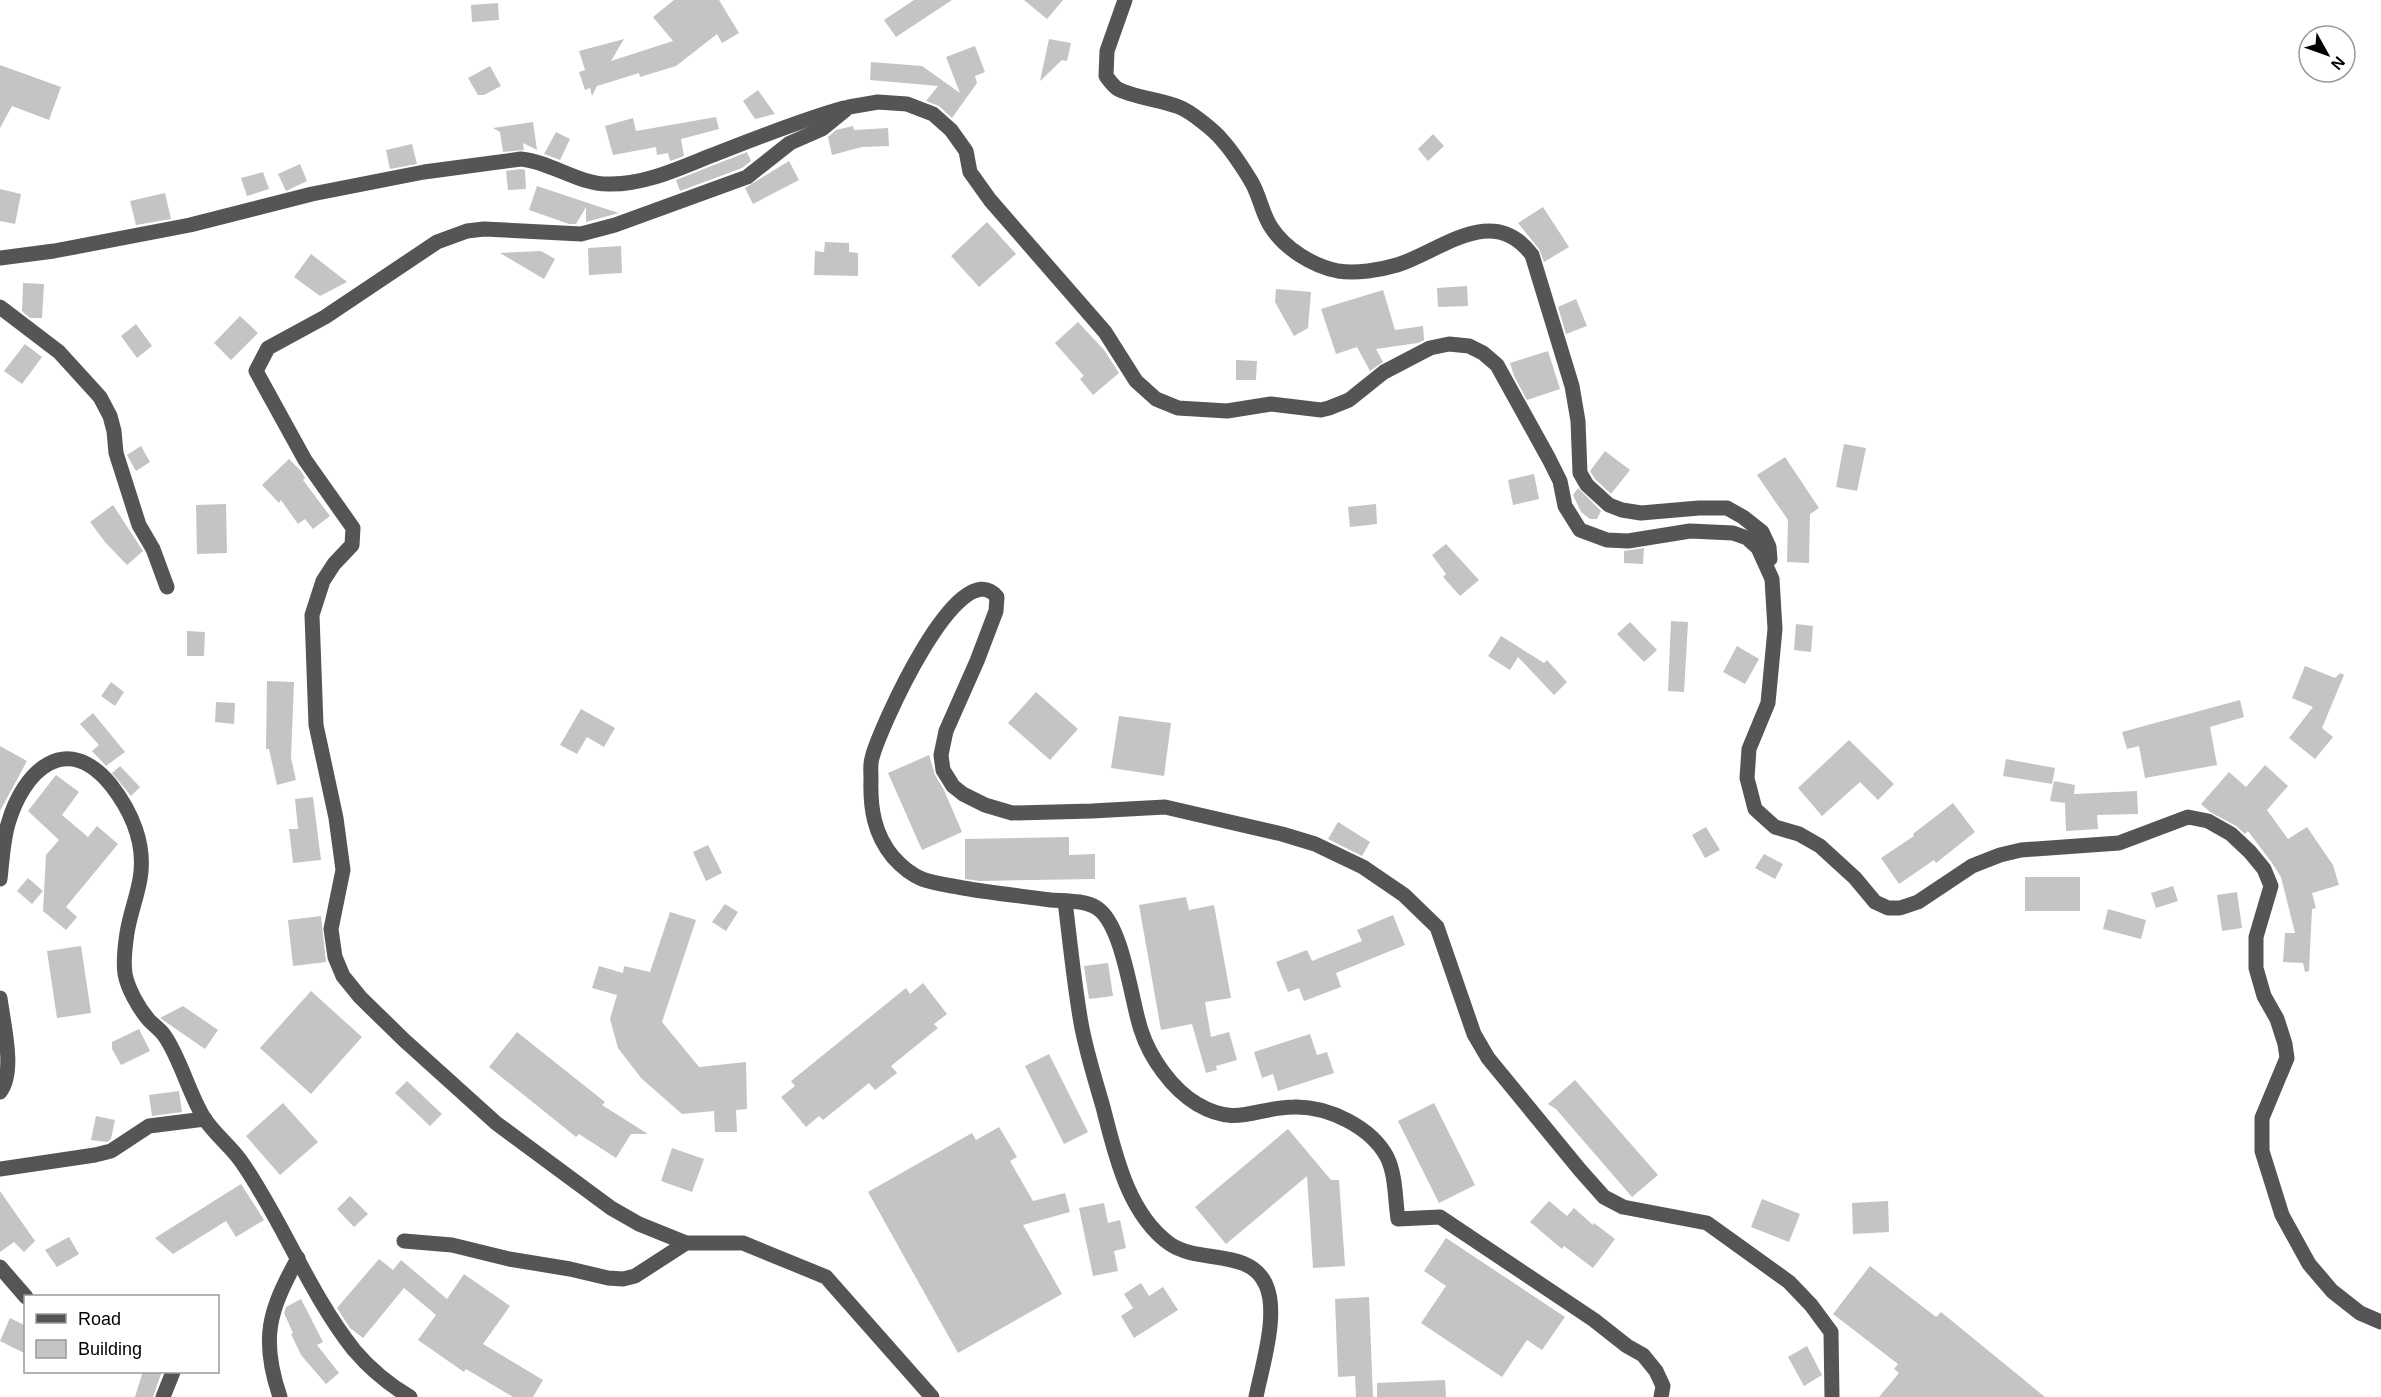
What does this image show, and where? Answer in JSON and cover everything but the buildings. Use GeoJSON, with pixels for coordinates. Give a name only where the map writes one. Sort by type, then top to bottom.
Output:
{"type":"FeatureCollection","features":[{"type":"Feature","properties":{"kind":"street"},"geometry":{"type":"LineString","coordinates":[[1125,0],[1107,51],[1106,76],[1118,89],[1181,108],[1221,139],[1252,182],[1270,227],[1288,247],[1308,259],[1339,271],[1366,271],[1398,264],[1449,240],[1474,232],[1500,232],[1513,236],[1524,244],[1532,255],[1572,386],[1578,421],[1580,472],[1587,485],[1609,505],[1622,510],[1641,513],[1727,508],[1762,532],[1769,547],[1775,629],[1768,703],[1749,749],[1747,778],[1755,809],[1775,827],[1799,834],[1820,846],[1854,878],[1875,902],[1888,908],[1900,908],[1918,902],[1972,866],[2000,855],[2021,850],[2119,843],[2188,818],[2208,821],[2230,834],[2264,869],[2271,886],[2256,937],[2256,968],[2264,996],[2277,1019],[2287,1058],[2262,1118],[2262,1150],[2282,1215],[2309,1264],[2332,1291],[2360,1313],[2381,1322]]}},
{"type":"Feature","properties":{"kind":"street"},"geometry":{"type":"LineString","coordinates":[[0,258],[54,251],[190,225],[312,194],[424,172],[521,159],[537,160],[592,182],[608,184],[640,181],[669,172],[809,117],[878,102],[907,104],[933,114],[951,130],[966,151],[970,172],[990,200],[1105,332],[1136,381],[1156,399],[1178,408],[1212,412],[1271,404],[1321,410],[1349,400],[1384,372],[1430,348],[1449,344],[1469,346],[1483,353],[1497,365],[1549,459],[1560,481],[1565,506],[1580,530],[1607,540],[1628,541],[1690,531],[1732,533],[1747,538],[1758,548],[1772,579]]}},
{"type":"Feature","properties":{"kind":"street"},"geometry":{"type":"LineString","coordinates":[[849,107],[822,129],[790,142],[747,177],[615,225],[581,234],[484,229],[444,239],[326,317],[268,348],[256,371],[305,460],[353,528],[352,545],[334,564],[323,581],[312,615],[316,725],[336,818],[343,870],[332,929],[335,957],[343,976],[360,998],[496,1123],[611,1208],[639,1224],[686,1244],[743,1243],[825,1277],[932,1397]]}},
{"type":"Feature","properties":{"kind":"street"},"geometry":{"type":"LineString","coordinates":[[0,307],[59,352],[100,397],[110,416],[116,453],[140,525],[153,549],[167,587]]}},
{"type":"Feature","properties":{"kind":"street"},"geometry":{"type":"LineString","coordinates":[[1661,1397],[1663,1386],[1656,1371],[1643,1355],[1584,1314],[1440,1217],[1398,1219],[1387,1158],[1378,1144],[1365,1132],[1346,1120],[1316,1109],[1292,1107],[1242,1117],[1222,1114],[1197,1104],[1181,1091],[1148,1049],[1140,1029],[1115,933],[1106,916],[1096,907],[1065,901],[1005,895],[922,879],[906,871],[892,855],[881,840],[873,820],[870,801],[871,759],[887,719],[921,652],[947,612],[965,594],[981,588],[993,591],[997,597],[996,611],[977,661],[946,731],[941,755],[943,770],[953,786],[985,806],[1012,813],[1092,812],[1165,807],[1282,834],[1315,844],[1363,867],[1404,895],[1437,927],[1474,1034],[1488,1058],[1604,1197],[1623,1208],[1679,1216],[1707,1223],[1789,1282],[1831,1332],[1832,1397]]}},
{"type":"Feature","properties":{"kind":"street"},"geometry":{"type":"LineString","coordinates":[[0,879],[8,825],[17,802],[36,772],[47,764],[64,758],[76,758],[89,763],[111,786],[136,826],[142,858],[140,882],[131,911],[124,952],[125,973],[130,990],[147,1018],[165,1035],[205,1119],[243,1163],[333,1320],[355,1350],[386,1383],[410,1397]]}},
{"type":"Feature","properties":{"kind":"street"},"geometry":{"type":"LineString","coordinates":[[1065,901],[1081,1025],[1117,1162],[1138,1206],[1150,1226],[1170,1244],[1197,1255],[1244,1263],[1258,1271],[1266,1285],[1271,1303],[1268,1337],[1256,1397]]}},
{"type":"Feature","properties":{"kind":"street"},"geometry":{"type":"LineString","coordinates":[[0,998],[8,1071],[5,1086],[0,1092]]}},
{"type":"Feature","properties":{"kind":"street"},"geometry":{"type":"LineString","coordinates":[[0,1169],[95,1155],[111,1150],[149,1126],[205,1119]]}},
{"type":"Feature","properties":{"kind":"street"},"geometry":{"type":"LineString","coordinates":[[404,1241],[452,1245],[509,1259],[623,1279],[635,1276],[686,1244]]}},
{"type":"Feature","properties":{"kind":"street"},"geometry":{"type":"LineString","coordinates":[[280,1397],[271,1370],[268,1343],[279,1292],[297,1258]]}},
{"type":"Feature","properties":{"kind":"street"},"geometry":{"type":"LineString","coordinates":[[0,1267],[24,1295]]}},
{"type":"Feature","properties":{"kind":"street"},"geometry":{"type":"LineString","coordinates":[[163,1397],[172,1373]]}}]}
